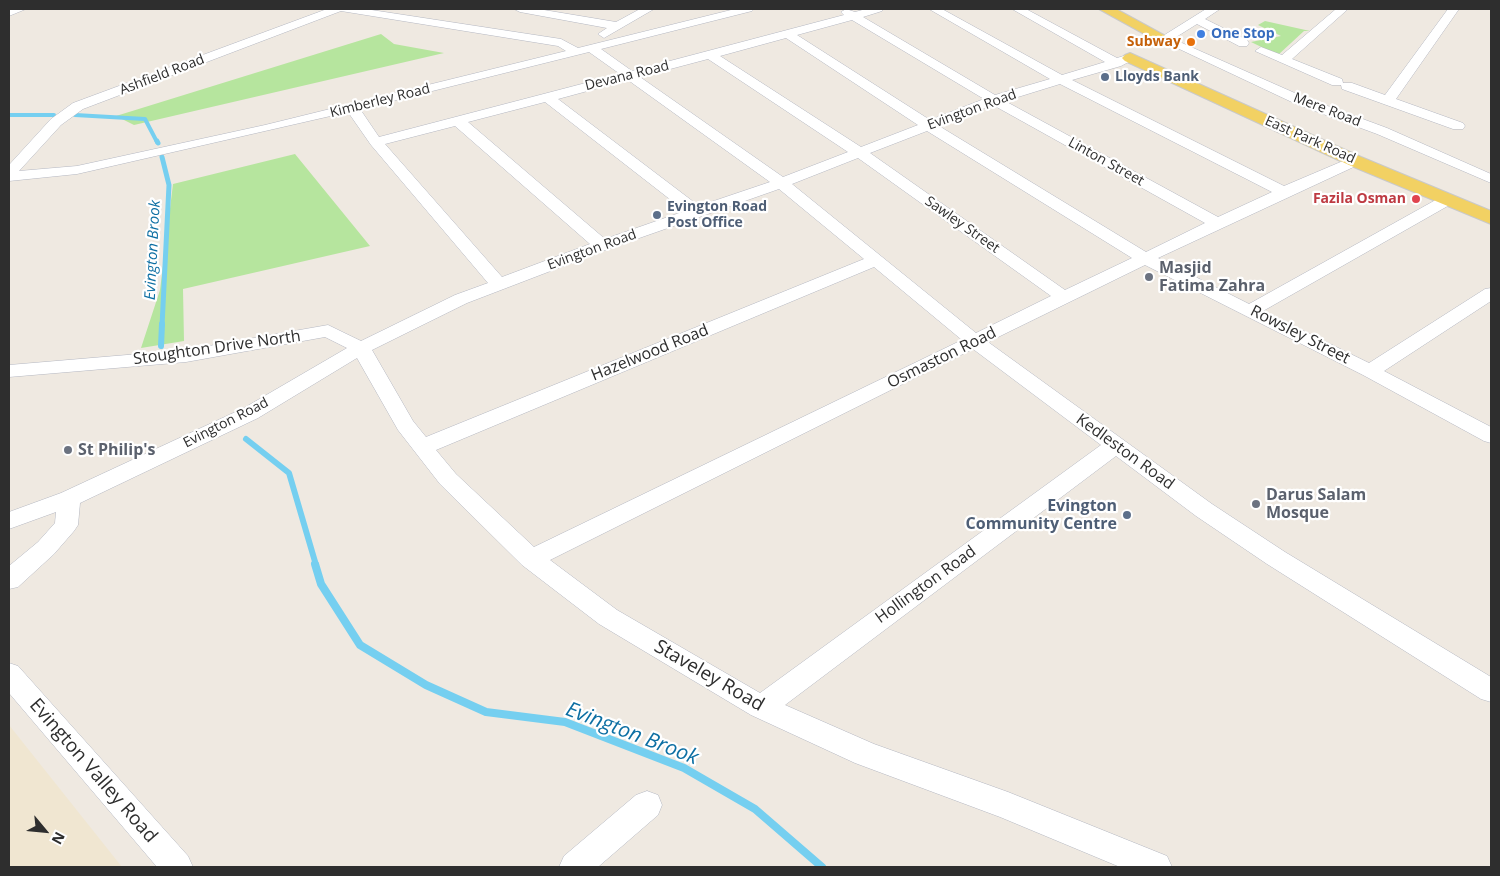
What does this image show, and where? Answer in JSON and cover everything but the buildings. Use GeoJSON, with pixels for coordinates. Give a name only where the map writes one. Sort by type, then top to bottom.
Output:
{"type":"FeatureCollection","features":[{"type":"Feature","properties":{"kind":"main road"},"geometry":{"type":"LineString","coordinates":[[1106,9],[1164,40]]}},
{"type":"Feature","properties":{"kind":"main road","name":"Evington Road"},"geometry":{"type":"LineString","coordinates":[[1123,61],[1164,40]]}},
{"type":"Feature","properties":{"kind":"main road","name":"East Park Road"},"geometry":{"type":"LineString","coordinates":[[1123,61],[1491,218]]}},
{"type":"Feature","properties":{"kind":"street"},"geometry":{"type":"LineString","coordinates":[[9,13],[20,9]]}},
{"type":"Feature","properties":{"kind":"street","name":"Ashfield Road"},"geometry":{"type":"LineString","coordinates":[[9,176],[56,122],[78,106],[337,9]]}},
{"type":"Feature","properties":{"kind":"street","name":"Kedleston Road"},"geometry":{"type":"LineString","coordinates":[[345,9],[590,47],[781,182],[976,342],[1204,510],[1267,552],[1491,691]]}},
{"type":"Feature","properties":{"kind":"street"},"geometry":{"type":"LineString","coordinates":[[520,9],[617,26]]}},
{"type":"Feature","properties":{"kind":"street"},"geometry":{"type":"LineString","coordinates":[[590,47],[603,35],[648,9]]}},
{"type":"Feature","properties":{"kind":"street","name":"Kimberley Road"},"geometry":{"type":"LineString","coordinates":[[9,176],[77,170],[265,129],[748,9]]}},
{"type":"Feature","properties":{"kind":"street","name":"Linton Street"},"geometry":{"type":"LineString","coordinates":[[840,9],[994,100],[1218,224]]}},
{"type":"Feature","properties":{"kind":"street","name":"Devana Road"},"geometry":{"type":"LineString","coordinates":[[376,142],[710,56],[878,9]]}},
{"type":"Feature","properties":{"kind":"street"},"geometry":{"type":"LineString","coordinates":[[934,9],[1062,80],[1284,192]]}},
{"type":"Feature","properties":{"kind":"street"},"geometry":{"type":"LineString","coordinates":[[1018,9],[1123,61]]}},
{"type":"Feature","properties":{"kind":"street","name":"Evington Road"},"geometry":{"type":"LineString","coordinates":[[1164,40],[1195,19],[1214,9]]}},
{"type":"Feature","properties":{"kind":"street"},"geometry":{"type":"LineString","coordinates":[[1284,60],[1342,9]]}},
{"type":"Feature","properties":{"kind":"street"},"geometry":{"type":"LineString","coordinates":[[1388,102],[1454,9]]}},
{"type":"Feature","properties":{"kind":"street"},"geometry":{"type":"LineString","coordinates":[[426,21],[439,13]]}},
{"type":"Feature","properties":{"kind":"street"},"geometry":{"type":"LineString","coordinates":[[1195,19],[1243,42]]}},
{"type":"Feature","properties":{"kind":"street","name":"Rowsley Street"},"geometry":{"type":"LineString","coordinates":[[788,34],[929,126],[1146,259],[1370,371],[1491,436]]}},
{"type":"Feature","properties":{"kind":"street","name":"Mere Road"},"geometry":{"type":"LineString","coordinates":[[1164,40],[1292,97],[1382,131],[1491,179]]}},
{"type":"Feature","properties":{"kind":"street"},"geometry":{"type":"LineString","coordinates":[[1261,51],[1388,102],[1458,126]]}},
{"type":"Feature","properties":{"kind":"street","name":"Sawley Street"},"geometry":{"type":"LineString","coordinates":[[710,56],[860,153],[1064,297]]}},
{"type":"Feature","properties":{"kind":"street","name":"Evington Road"},"geometry":{"type":"LineString","coordinates":[[9,521],[70,499],[251,413],[361,348],[461,299],[602,245],[860,153],[994,100],[1123,61]]}},
{"type":"Feature","properties":{"kind":"street"},"geometry":{"type":"LineString","coordinates":[[547,97],[697,212]]}},
{"type":"Feature","properties":{"kind":"street"},"geometry":{"type":"LineString","coordinates":[[352,108],[376,142],[499,284]]}},
{"type":"Feature","properties":{"kind":"street"},"geometry":{"type":"LineString","coordinates":[[459,122],[602,245]]}},
{"type":"Feature","properties":{"kind":"street","name":"Osmaston Road"},"geometry":{"type":"LineString","coordinates":[[531,560],[1064,297],[1284,192],[1355,161]]}},
{"type":"Feature","properties":{"kind":"street"},"geometry":{"type":"LineString","coordinates":[[1250,310],[1446,200]]}},
{"type":"Feature","properties":{"kind":"street","name":"Hazelwood Road"},"geometry":{"type":"LineString","coordinates":[[423,447],[877,260]]}},
{"type":"Feature","properties":{"kind":"street"},"geometry":{"type":"LineString","coordinates":[[1370,371],[1491,293]]}},
{"type":"Feature","properties":{"kind":"street","name":"Stoughton Drive North"},"geometry":{"type":"LineString","coordinates":[[9,371],[186,356],[328,331],[361,348]]}},
{"type":"Feature","properties":{"kind":"street","name":"Staveley Road"},"geometry":{"type":"LineString","coordinates":[[361,348],[405,424],[448,479],[531,560],[608,617],[761,707],[865,754],[1008,806],[1156,867]]}},
{"type":"Feature","properties":{"kind":"street","name":"Hollington Road"},"geometry":{"type":"LineString","coordinates":[[761,707],[1116,445]]}},
{"type":"Feature","properties":{"kind":"street"},"geometry":{"type":"LineString","coordinates":[[9,580],[46,548],[66,525],[70,499]]}},
{"type":"Feature","properties":{"kind":"street","name":"Evington Valley Road"},"geometry":{"type":"LineString","coordinates":[[9,674],[177,867]]}},
{"type":"Feature","properties":{"kind":"street"},"geometry":{"type":"LineString","coordinates":[[575,867],[647,805]]}},
{"type":"Feature","properties":{"kind":"shaded area"},"geometry":{"type":"Polygon","coordinates":[[[9,725],[122,867],[9,867],[9,725]]]}},
{"type":"Feature","properties":{"kind":"green space"},"geometry":{"type":"Polygon","coordinates":[[[1265,21],[1310,31],[1304,31],[1278,55],[1251,42],[1281,36],[1258,25],[1265,21]]]}},
{"type":"Feature","properties":{"kind":"green space"},"geometry":{"type":"Polygon","coordinates":[[[381,34],[394,44],[444,53],[134,125],[116,116],[381,34]]]}},
{"type":"Feature","properties":{"kind":"green space"},"geometry":{"type":"Polygon","coordinates":[[[295,154],[370,246],[183,289],[184,341],[141,348],[160,290],[173,184],[295,154]]]}},
{"type":"Feature","properties":{"kind":"waterway","name":"Evington Brook"},"geometry":{"type":"LineString","coordinates":[[9,115],[54,115]]}},
{"type":"Feature","properties":{"kind":"waterway","name":"Evington Brook"},"geometry":{"type":"LineString","coordinates":[[75,115],[145,119],[157,142]]}},
{"type":"Feature","properties":{"kind":"waterway","name":"Evington Brook"},"geometry":{"type":"LineString","coordinates":[[162,157],[169,185],[162,326]]}},
{"type":"Feature","properties":{"kind":"waterway","name":"Evington Brook"},"geometry":{"type":"LineString","coordinates":[[161,346],[162,324]]}},
{"type":"Feature","properties":{"kind":"waterway","name":"Evington Brook"},"geometry":{"type":"LineString","coordinates":[[246,439],[289,473],[316,565]]}},
{"type":"Feature","properties":{"kind":"waterway","name":"Evington Brook"},"geometry":{"type":"LineString","coordinates":[[315,564],[321,584],[360,645],[426,685],[486,712],[565,722],[684,768],[755,809],[822,867]]}},
{"type":"Feature","properties":{"kind":"place","name":"One Stop"},"geometry":{"type":"Point","coordinates":[1201,34]}},
{"type":"Feature","properties":{"kind":"place","name":"Subway"},"geometry":{"type":"Point","coordinates":[1191,42]}},
{"type":"Feature","properties":{"kind":"place","name":"Lloyds Bank"},"geometry":{"type":"Point","coordinates":[1105,77]}},
{"type":"Feature","properties":{"kind":"place","name":"Fazila Osman"},"geometry":{"type":"Point","coordinates":[1416,199]}},
{"type":"Feature","properties":{"kind":"place","name":"Evington Road Post Office"},"geometry":{"type":"Point","coordinates":[657,215]}},
{"type":"Feature","properties":{"kind":"place","name":"Masjid Fatima Zahra"},"geometry":{"type":"Point","coordinates":[1149,277]}},
{"type":"Feature","properties":{"kind":"place","name":"St Philip's"},"geometry":{"type":"Point","coordinates":[68,450]}},
{"type":"Feature","properties":{"kind":"place","name":"Darus Salam Mosque"},"geometry":{"type":"Point","coordinates":[1256,504]}},
{"type":"Feature","properties":{"kind":"place","name":"Evington Community Centre"},"geometry":{"type":"Point","coordinates":[1127,515]}}]}
